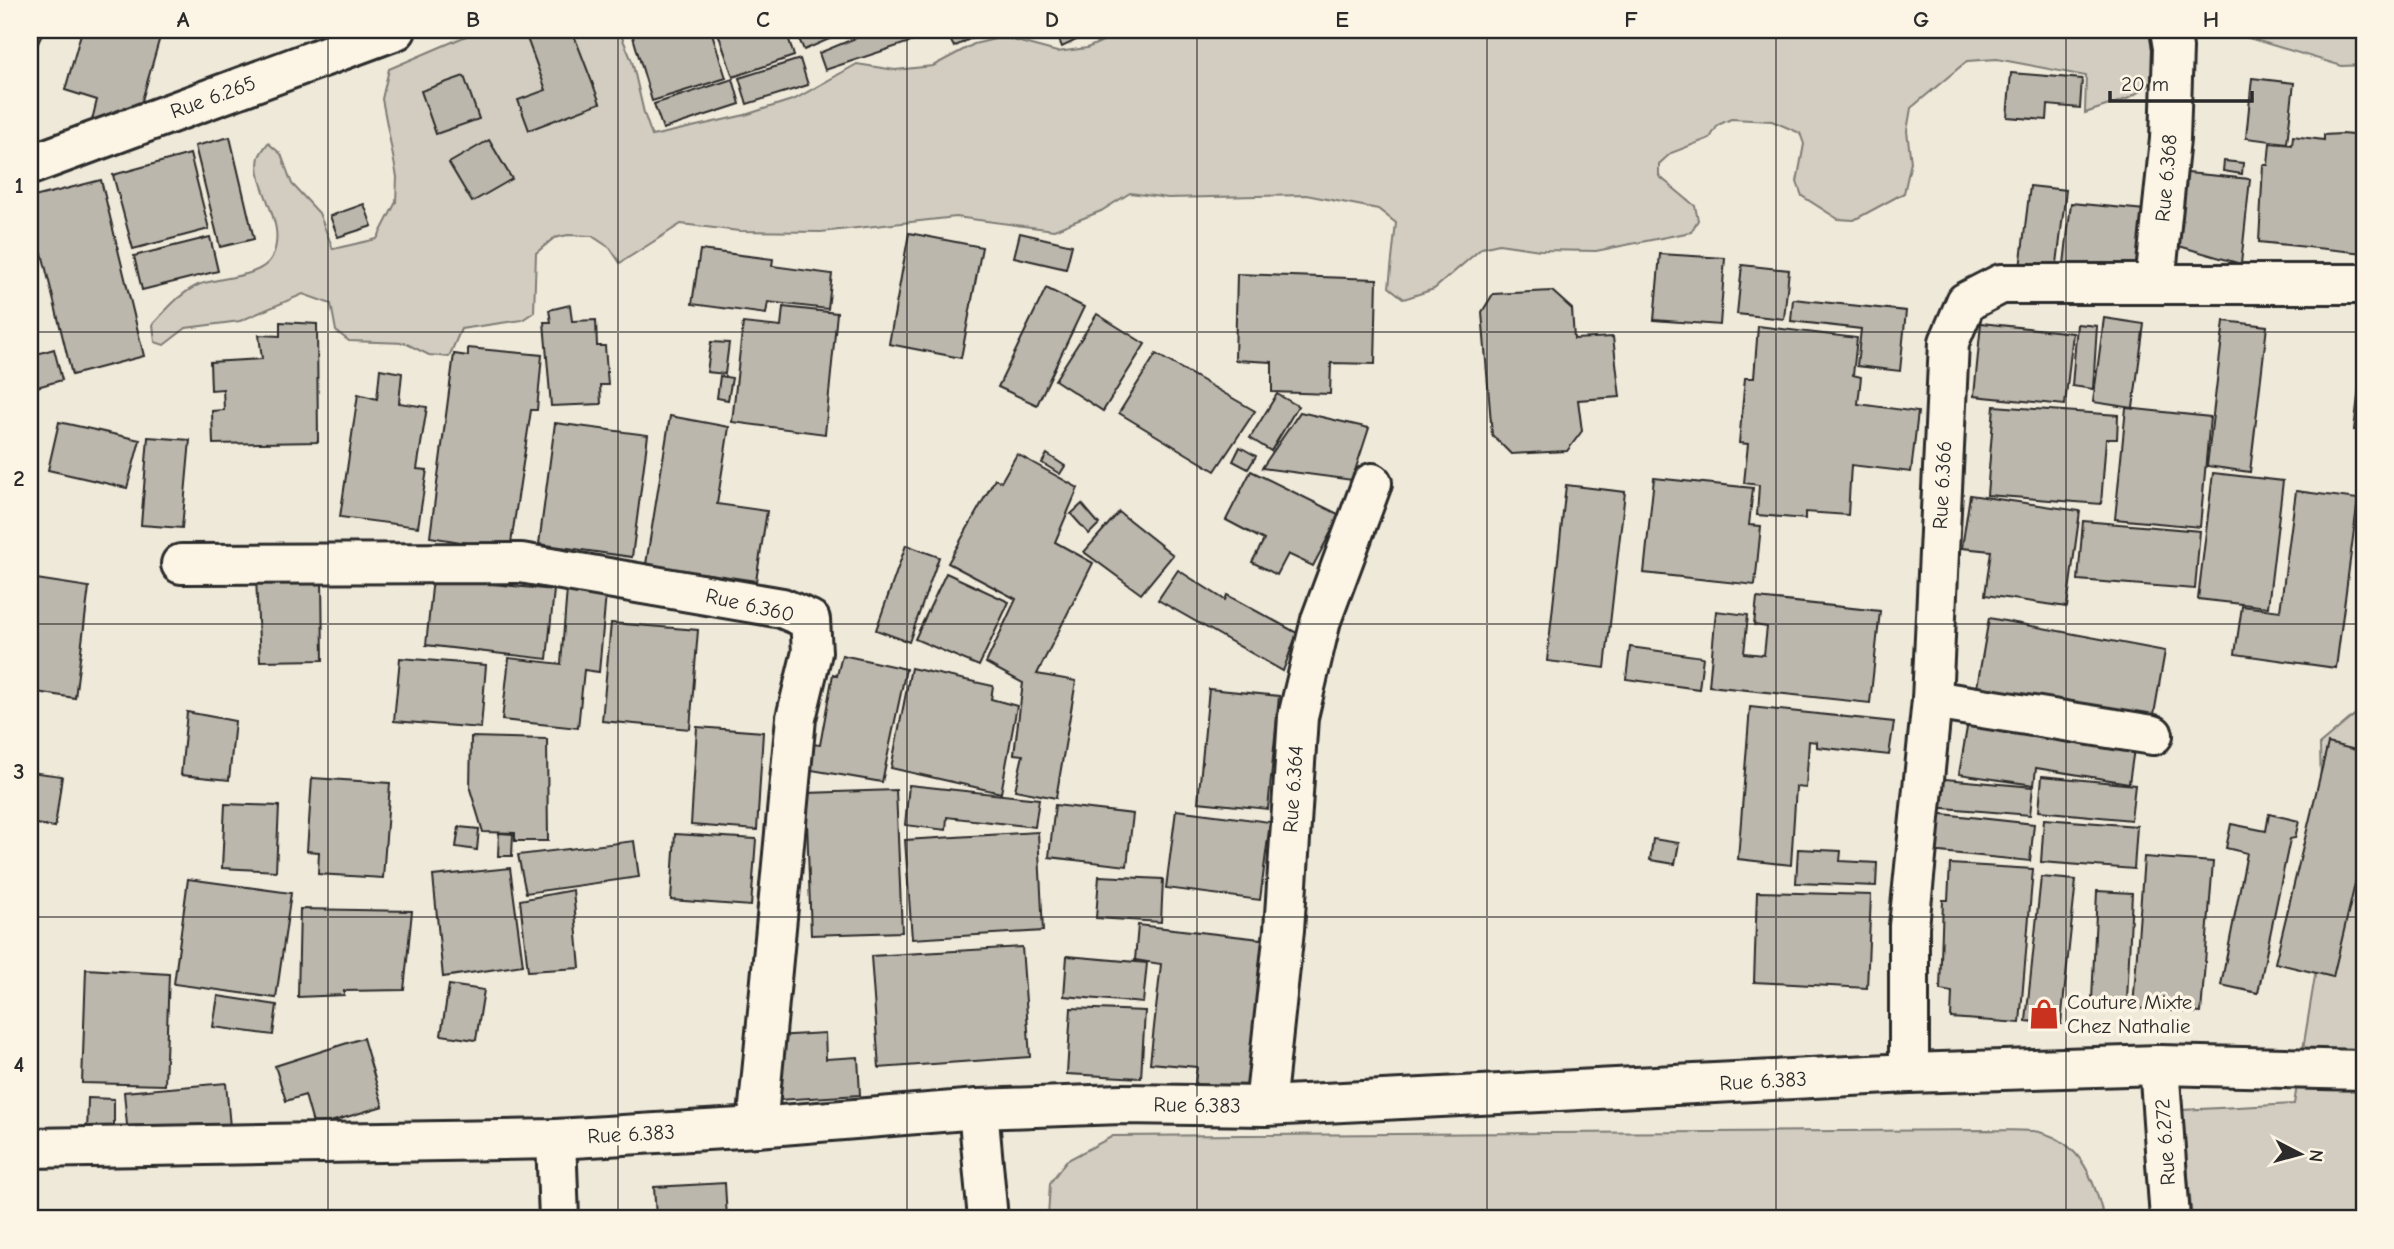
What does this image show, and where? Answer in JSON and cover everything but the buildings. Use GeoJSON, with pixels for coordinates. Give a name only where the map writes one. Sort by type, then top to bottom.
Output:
{"type":"FeatureCollection","features":[{"type":"Feature","properties":{"kind":"street","name":"Rue 6.265"},"geometry":{"type":"LineString","coordinates":[[30,165],[396,30]]}},
{"type":"Feature","properties":{"kind":"street","name":"Rue 6.368"},"geometry":{"type":"LineString","coordinates":[[2155,284],[2170,139],[2173,48],[2170,30]]}},
{"type":"Feature","properties":{"kind":"street","name":"Rue 6.366"},"geometry":{"type":"LineString","coordinates":[[1909,1073],[1909,926],[1932,700],[1950,342],[1966,302],[2001,284],[2364,284]]}},
{"type":"Feature","properties":{"kind":"street","name":"Rue 6.364"},"geometry":{"type":"LineString","coordinates":[[1265,1106],[1284,930],[1298,717],[1321,620],[1371,483]]}},
{"type":"Feature","properties":{"kind":"street","name":"Rue 6.360"},"geometry":{"type":"LineString","coordinates":[[181,564],[521,563],[782,608],[810,620],[812,652],[796,718],[757,1127]]}},
{"type":"Feature","properties":{"kind":"street"},"geometry":{"type":"LineString","coordinates":[[1932,700],[2152,736]]}},
{"type":"Feature","properties":{"kind":"street","name":"Rue 6.383"},"geometry":{"type":"LineString","coordinates":[[30,1148],[556,1139],[757,1127],[978,1109],[1122,1104],[1265,1106],[1909,1073],[2159,1065],[2364,1070]]}},
{"type":"Feature","properties":{"kind":"street","name":"Rue 6.272"},"geometry":{"type":"LineString","coordinates":[[2159,1065],[2170,1219]]}},
{"type":"Feature","properties":{"kind":"street"},"geometry":{"type":"LineString","coordinates":[[978,1109],[988,1219]]}},
{"type":"Feature","properties":{"kind":"street"},"geometry":{"type":"LineString","coordinates":[[556,1139],[559,1219]]}},
{"type":"Feature","properties":{"kind":"shaded area"},"geometry":{"type":"Polygon","coordinates":[[[480,30],[619,30],[632,61],[652,136],[745,115],[795,99],[857,64],[895,70],[933,66],[974,44],[995,39],[1009,39],[1057,52],[1087,48],[1128,30],[2202,30],[2192,32],[2148,86],[2127,99],[2085,113],[2086,76],[1997,59],[1967,61],[1911,108],[1907,131],[1911,162],[1904,193],[1854,220],[1838,219],[1802,196],[1797,182],[1804,144],[1800,133],[1772,121],[1731,119],[1718,125],[1710,138],[1671,153],[1659,164],[1659,176],[1695,206],[1698,220],[1691,232],[1596,251],[1540,250],[1499,244],[1482,248],[1434,289],[1404,299],[1389,287],[1396,223],[1378,209],[1306,195],[1168,198],[1130,193],[1101,211],[1054,230],[956,217],[821,232],[739,231],[681,224],[620,263],[610,248],[592,236],[568,235],[554,238],[536,253],[534,312],[522,320],[461,329],[449,357],[429,355],[405,343],[349,341],[336,331],[331,304],[303,294],[240,321],[186,328],[164,345],[155,342],[153,324],[185,293],[207,282],[259,269],[272,257],[276,244],[274,218],[258,169],[259,157],[268,143],[281,154],[292,184],[319,213],[333,249],[377,239],[396,202],[397,177],[382,99],[389,69],[480,30]]]}},
{"type":"Feature","properties":{"kind":"shaded area"},"geometry":{"type":"Polygon","coordinates":[[[2222,30],[2364,30],[2364,65],[2342,66],[2222,30]]]}},
{"type":"Feature","properties":{"kind":"shaded area"},"geometry":{"type":"Polygon","coordinates":[[[2364,707],[2364,1219],[2192,1219],[2182,1110],[2294,1104],[2324,921],[2320,744],[2364,707]]]}},
{"type":"Feature","properties":{"kind":"shaded area"},"geometry":{"type":"Polygon","coordinates":[[[1990,1130],[2039,1132],[2066,1145],[2076,1154],[2091,1178],[2104,1219],[1048,1217],[1050,1183],[1066,1161],[1113,1136],[1990,1130]]]}},
{"type":"Feature","properties":{"kind":"place","name":"Couture Mixte Chez Nathalie"},"geometry":{"type":"Point","coordinates":[2044,1014]}}]}
